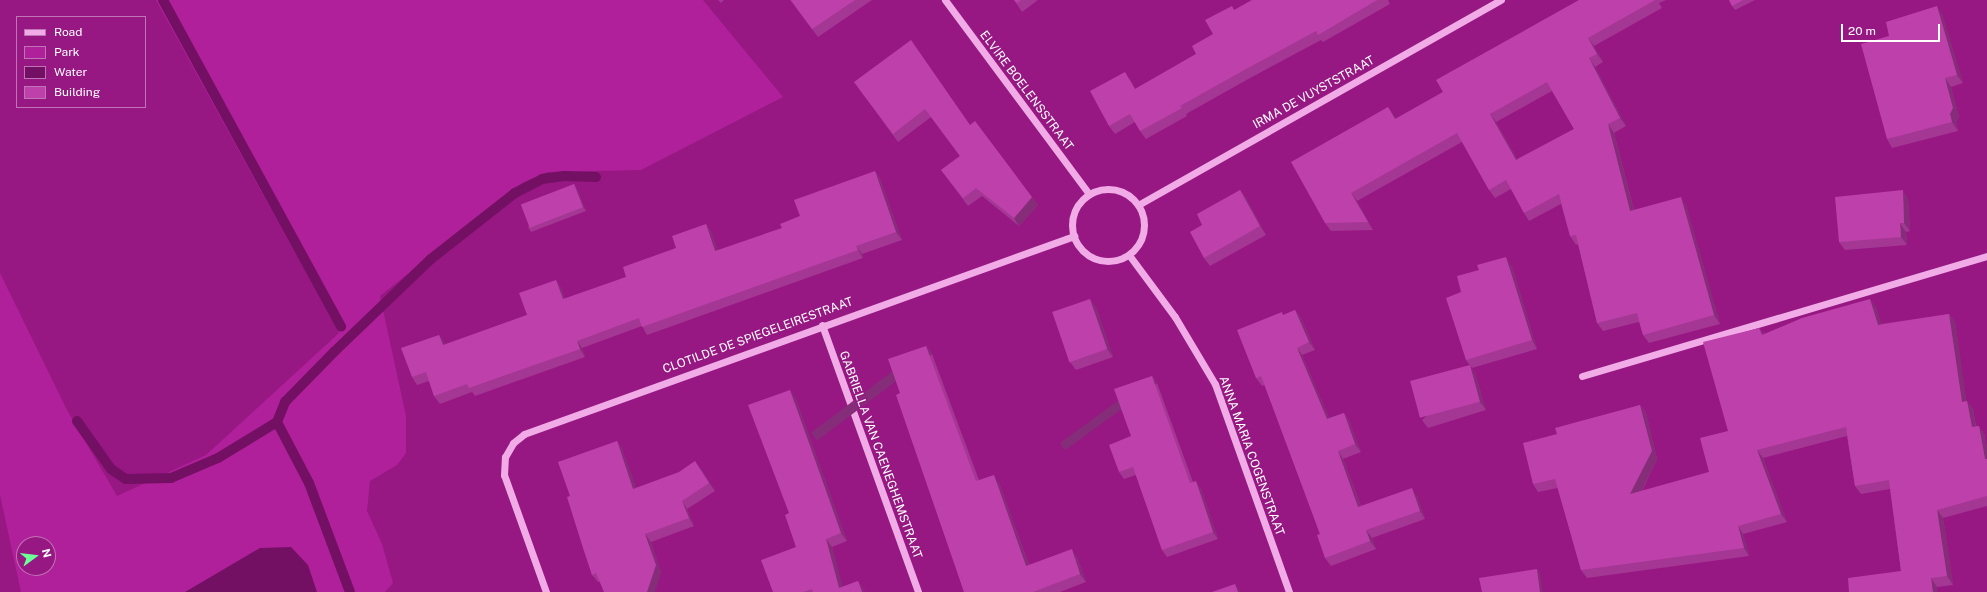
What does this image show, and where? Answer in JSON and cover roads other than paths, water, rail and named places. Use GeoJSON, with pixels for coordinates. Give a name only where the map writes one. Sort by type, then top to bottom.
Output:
{"type":"FeatureCollection","features":[{"type":"Feature","properties":{"kind":"street","name":"ELVIRE BOELENSSTRAAT"},"geometry":{"type":"LineString","coordinates":[[945,0],[1089,194]]}},
{"type":"Feature","properties":{"kind":"street","name":"IRMA DE VUYSTSTRAAT"},"geometry":{"type":"LineString","coordinates":[[1138,204],[1501,0]]}},
{"type":"Feature","properties":{"kind":"street"},"geometry":{"type":"LineString","coordinates":[[1107,188],[1119,190],[1138,204],[1144,229],[1136,247],[1129,255],[1115,260],[1098,260],[1079,248],[1072,227],[1073,214],[1077,206],[1089,194],[1107,188]]}},
{"type":"Feature","properties":{"kind":"street","name":"CLOTILDE DE SPIEGELEIRESTRAAT"},"geometry":{"type":"LineString","coordinates":[[546,592],[504,475],[505,457],[512,443],[524,434],[822,325],[1074,236]]}},
{"type":"Feature","properties":{"kind":"street","name":"ANNA MARIA COGENSTRAAT"},"geometry":{"type":"LineString","coordinates":[[1129,255],[1175,317],[1215,384],[1289,592]]}},
{"type":"Feature","properties":{"kind":"street"},"geometry":{"type":"LineString","coordinates":[[1582,376],[1987,256]]}},
{"type":"Feature","properties":{"kind":"street","name":"GABRIELLA VAN CAENEGHEMSTRAAT"},"geometry":{"type":"LineString","coordinates":[[822,325],[918,592]]}},
{"type":"Feature","properties":{"kind":"water"},"geometry":{"type":"Polygon","coordinates":[[[291,547],[308,565],[317,592],[185,592],[260,548],[291,547]]]}},
{"type":"Feature","properties":{"kind":"waterway"},"geometry":{"type":"LineString","coordinates":[[163,0],[341,327]]}},
{"type":"Feature","properties":{"kind":"waterway"},"geometry":{"type":"LineString","coordinates":[[77,421],[111,469],[126,479],[171,478],[218,458],[277,422],[285,402],[335,351],[431,259],[515,193],[542,179],[564,176],[596,177]]}},
{"type":"Feature","properties":{"kind":"waterway"},"geometry":{"type":"LineString","coordinates":[[277,422],[309,483],[350,592]]}}]}
